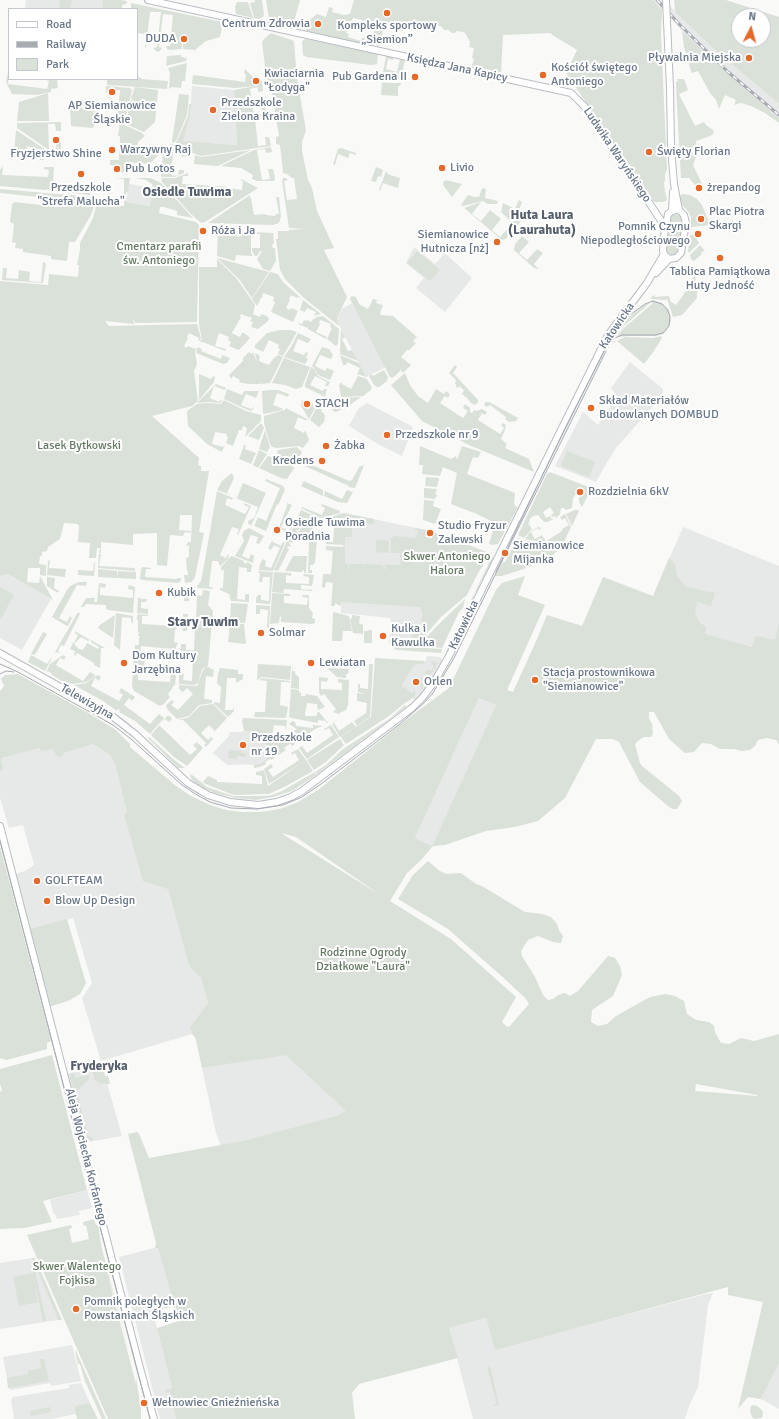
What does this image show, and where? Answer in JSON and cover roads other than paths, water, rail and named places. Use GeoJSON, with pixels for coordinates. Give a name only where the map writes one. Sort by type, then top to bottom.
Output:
{"type":"FeatureCollection","features":[{"type":"Feature","properties":{"kind":"main road","name":"Księdza Jana Kapicy"},"geometry":{"type":"LineString","coordinates":[[148,0],[558,89],[571,93],[577,98]]}},
{"type":"Feature","properties":{"kind":"main road"},"geometry":{"type":"LineString","coordinates":[[666,0],[671,147],[674,185],[679,210]]}},
{"type":"Feature","properties":{"kind":"main road","name":"Ludwika Waryńskiego"},"geometry":{"type":"LineString","coordinates":[[577,98],[585,107],[666,228]]}},
{"type":"Feature","properties":{"kind":"main road"},"geometry":{"type":"LineString","coordinates":[[669,259],[664,254],[663,248],[674,185]]}},
{"type":"Feature","properties":{"kind":"main road","name":"Ludwika Waryńskiego"},"geometry":{"type":"LineString","coordinates":[[656,213],[662,214],[679,210]]}},
{"type":"Feature","properties":{"kind":"main road","name":"Katowicka"},"geometry":{"type":"LineString","coordinates":[[166,763],[194,787],[208,795],[243,804],[258,805],[277,802],[302,791],[354,753],[417,703],[433,684],[441,671],[608,335],[647,283],[669,259],[676,258],[681,253],[686,223],[684,215],[679,210]]}},
{"type":"Feature","properties":{"kind":"main road","name":"Katowicka"},"geometry":{"type":"LineString","coordinates":[[647,283],[664,254]]}},
{"type":"Feature","properties":{"kind":"main road","name":"Telewizyjna"},"geometry":{"type":"LineString","coordinates":[[0,653],[112,716],[135,734],[166,763]]}},
{"type":"Feature","properties":{"kind":"main road","name":"Aleja Wojciecha Korfantego"},"geometry":{"type":"LineString","coordinates":[[0,826],[154,1419]]}},
{"type":"Feature","properties":{"kind":"tram line"},"geometry":{"type":"LineString","coordinates":[[0,664],[18,672],[113,725],[131,739],[182,785],[210,802],[231,808],[257,809],[283,805],[302,797],[400,724],[433,693],[454,658],[609,345],[615,338],[622,335],[655,335],[663,333],[669,326],[670,316],[667,309],[662,304],[653,301],[645,304],[627,317],[612,336],[569,420],[496,572]]}},
{"type":"Feature","properties":{"kind":"tram line"},"geometry":{"type":"LineString","coordinates":[[0,674],[6,671],[14,672]]}},
{"type":"Feature","properties":{"kind":"tram line"},"geometry":{"type":"LineString","coordinates":[[0,841],[150,1419]]}},
{"type":"Feature","properties":{"kind":"railway"},"geometry":{"type":"LineString","coordinates":[[657,0],[728,72],[779,115]]}},
{"type":"Feature","properties":{"kind":"place","name":"Kompleks sportowy „Siemion”"},"geometry":{"type":"Point","coordinates":[387,13]}},
{"type":"Feature","properties":{"kind":"place","name":"Centrum Zdrowia"},"geometry":{"type":"Point","coordinates":[318,24]}},
{"type":"Feature","properties":{"kind":"place","name":"DUDA"},"geometry":{"type":"Point","coordinates":[184,39]}},
{"type":"Feature","properties":{"kind":"place","name":"Pływalnia Miejska"},"geometry":{"type":"Point","coordinates":[749,58]}},
{"type":"Feature","properties":{"kind":"place","name":"Kościół świętego Antoniego"},"geometry":{"type":"Point","coordinates":[543,75]}},
{"type":"Feature","properties":{"kind":"place","name":"Pub Gardena II"},"geometry":{"type":"Point","coordinates":[415,77]}},
{"type":"Feature","properties":{"kind":"place","name":"Kwiaciarnia \"Łodyga\""},"geometry":{"type":"Point","coordinates":[256,81]}},
{"type":"Feature","properties":{"kind":"place","name":"AP Siemianowice Śląskie"},"geometry":{"type":"Point","coordinates":[112,92]}},
{"type":"Feature","properties":{"kind":"place","name":"Przedszkole Zielona Kraina"},"geometry":{"type":"Point","coordinates":[213,110]}},
{"type":"Feature","properties":{"kind":"place","name":"Fryzjerstwo Shine"},"geometry":{"type":"Point","coordinates":[56,140]}},
{"type":"Feature","properties":{"kind":"place","name":"Warzywny Raj"},"geometry":{"type":"Point","coordinates":[112,150]}},
{"type":"Feature","properties":{"kind":"place","name":"Święty Florian"},"geometry":{"type":"Point","coordinates":[649,152]}},
{"type":"Feature","properties":{"kind":"place","name":"Livio"},"geometry":{"type":"Point","coordinates":[442,168]}},
{"type":"Feature","properties":{"kind":"place","name":"Pub Lotos"},"geometry":{"type":"Point","coordinates":[117,169]}},
{"type":"Feature","properties":{"kind":"place","name":"Przedszkole \"Strefa Malucha\""},"geometry":{"type":"Point","coordinates":[81,174]}},
{"type":"Feature","properties":{"kind":"place","name":"żrepandog"},"geometry":{"type":"Point","coordinates":[699,188]}},
{"type":"Feature","properties":{"kind":"place","name":"Plac Piotra Skargi"},"geometry":{"type":"Point","coordinates":[701,219]}},
{"type":"Feature","properties":{"kind":"place","name":"Róża i Ja"},"geometry":{"type":"Point","coordinates":[203,231]}},
{"type":"Feature","properties":{"kind":"place","name":"Pomnik Czynu Niepodległościowego"},"geometry":{"type":"Point","coordinates":[698,234]}},
{"type":"Feature","properties":{"kind":"place","name":"Siemianowice Hutnicza [nż]"},"geometry":{"type":"Point","coordinates":[497,242]}},
{"type":"Feature","properties":{"kind":"place","name":"Tablica Pamiątkowa Huty Jedność"},"geometry":{"type":"Point","coordinates":[720,258]}},
{"type":"Feature","properties":{"kind":"place","name":"STACH"},"geometry":{"type":"Point","coordinates":[307,404]}},
{"type":"Feature","properties":{"kind":"place","name":"Skład Materiałów Budowlanych DOMBUD"},"geometry":{"type":"Point","coordinates":[591,408]}},
{"type":"Feature","properties":{"kind":"place","name":"Przedszkole nr 9"},"geometry":{"type":"Point","coordinates":[387,435]}},
{"type":"Feature","properties":{"kind":"place","name":"Żabka"},"geometry":{"type":"Point","coordinates":[326,446]}},
{"type":"Feature","properties":{"kind":"place","name":"Kredens"},"geometry":{"type":"Point","coordinates":[322,461]}},
{"type":"Feature","properties":{"kind":"place","name":"Rozdzielnia 6kV"},"geometry":{"type":"Point","coordinates":[580,492]}},
{"type":"Feature","properties":{"kind":"place","name":"Osiedle Tuwima Poradnia"},"geometry":{"type":"Point","coordinates":[277,530]}},
{"type":"Feature","properties":{"kind":"place","name":"Studio Fryzur Zalewski"},"geometry":{"type":"Point","coordinates":[430,533]}},
{"type":"Feature","properties":{"kind":"place","name":"Siemianowice Mijanka"},"geometry":{"type":"Point","coordinates":[505,553]}},
{"type":"Feature","properties":{"kind":"place","name":"Kubik"},"geometry":{"type":"Point","coordinates":[159,593]}},
{"type":"Feature","properties":{"kind":"place","name":"Solmar"},"geometry":{"type":"Point","coordinates":[261,633]}},
{"type":"Feature","properties":{"kind":"place","name":"Kulka i Kawulka"},"geometry":{"type":"Point","coordinates":[383,636]}},
{"type":"Feature","properties":{"kind":"place","name":"Dom Kultury Jarzębina"},"geometry":{"type":"Point","coordinates":[124,663]}},
{"type":"Feature","properties":{"kind":"place","name":"Lewiatan"},"geometry":{"type":"Point","coordinates":[311,663]}},
{"type":"Feature","properties":{"kind":"place","name":"Stacja prostownikowa \"Siemianowice\""},"geometry":{"type":"Point","coordinates":[535,680]}},
{"type":"Feature","properties":{"kind":"place","name":"Orlen"},"geometry":{"type":"Point","coordinates":[416,682]}},
{"type":"Feature","properties":{"kind":"place","name":"Przedszkole nr 19"},"geometry":{"type":"Point","coordinates":[243,745]}},
{"type":"Feature","properties":{"kind":"place","name":"GOLFTEAM"},"geometry":{"type":"Point","coordinates":[37,881]}},
{"type":"Feature","properties":{"kind":"place","name":"Blow Up Design"},"geometry":{"type":"Point","coordinates":[47,901]}},
{"type":"Feature","properties":{"kind":"place","name":"Pomnik poległych w Powstaniach Śląskich"},"geometry":{"type":"Point","coordinates":[76,1309]}},
{"type":"Feature","properties":{"kind":"place","name":"Wełnowiec Gnieźnieńska"},"geometry":{"type":"Point","coordinates":[144,1403]}},
{"type":"Feature","properties":{"kind":"district","name":"Osiedle Tuwima"},"geometry":{"type":"Point","coordinates":[187,193]}},
{"type":"Feature","properties":{"kind":"district","name":"Huta Laura (Laurahuta)"},"geometry":{"type":"Point","coordinates":[542,224]}},
{"type":"Feature","properties":{"kind":"district","name":"Stary Tuwim"},"geometry":{"type":"Point","coordinates":[203,623]}},
{"type":"Feature","properties":{"kind":"district","name":"Fryderyka"},"geometry":{"type":"Point","coordinates":[99,1067]}},
{"type":"Feature","properties":{"kind":"park label","name":"Cmentarz parafii św. Antoniego"},"geometry":{"type":"Point","coordinates":[159,254]}},
{"type":"Feature","properties":{"kind":"park label","name":"Lasek Bytkowski"},"geometry":{"type":"Point","coordinates":[79,446]}},
{"type":"Feature","properties":{"kind":"park label","name":"Skwer Antoniego Halora"},"geometry":{"type":"Point","coordinates":[447,564]}},
{"type":"Feature","properties":{"kind":"park label","name":"Rodzinne Ogrody Działkowe \"Laura\""},"geometry":{"type":"Point","coordinates":[363,960]}},
{"type":"Feature","properties":{"kind":"park label","name":"Skwer Walentego Fojkisa"},"geometry":{"type":"Point","coordinates":[77,1274]}}]}
